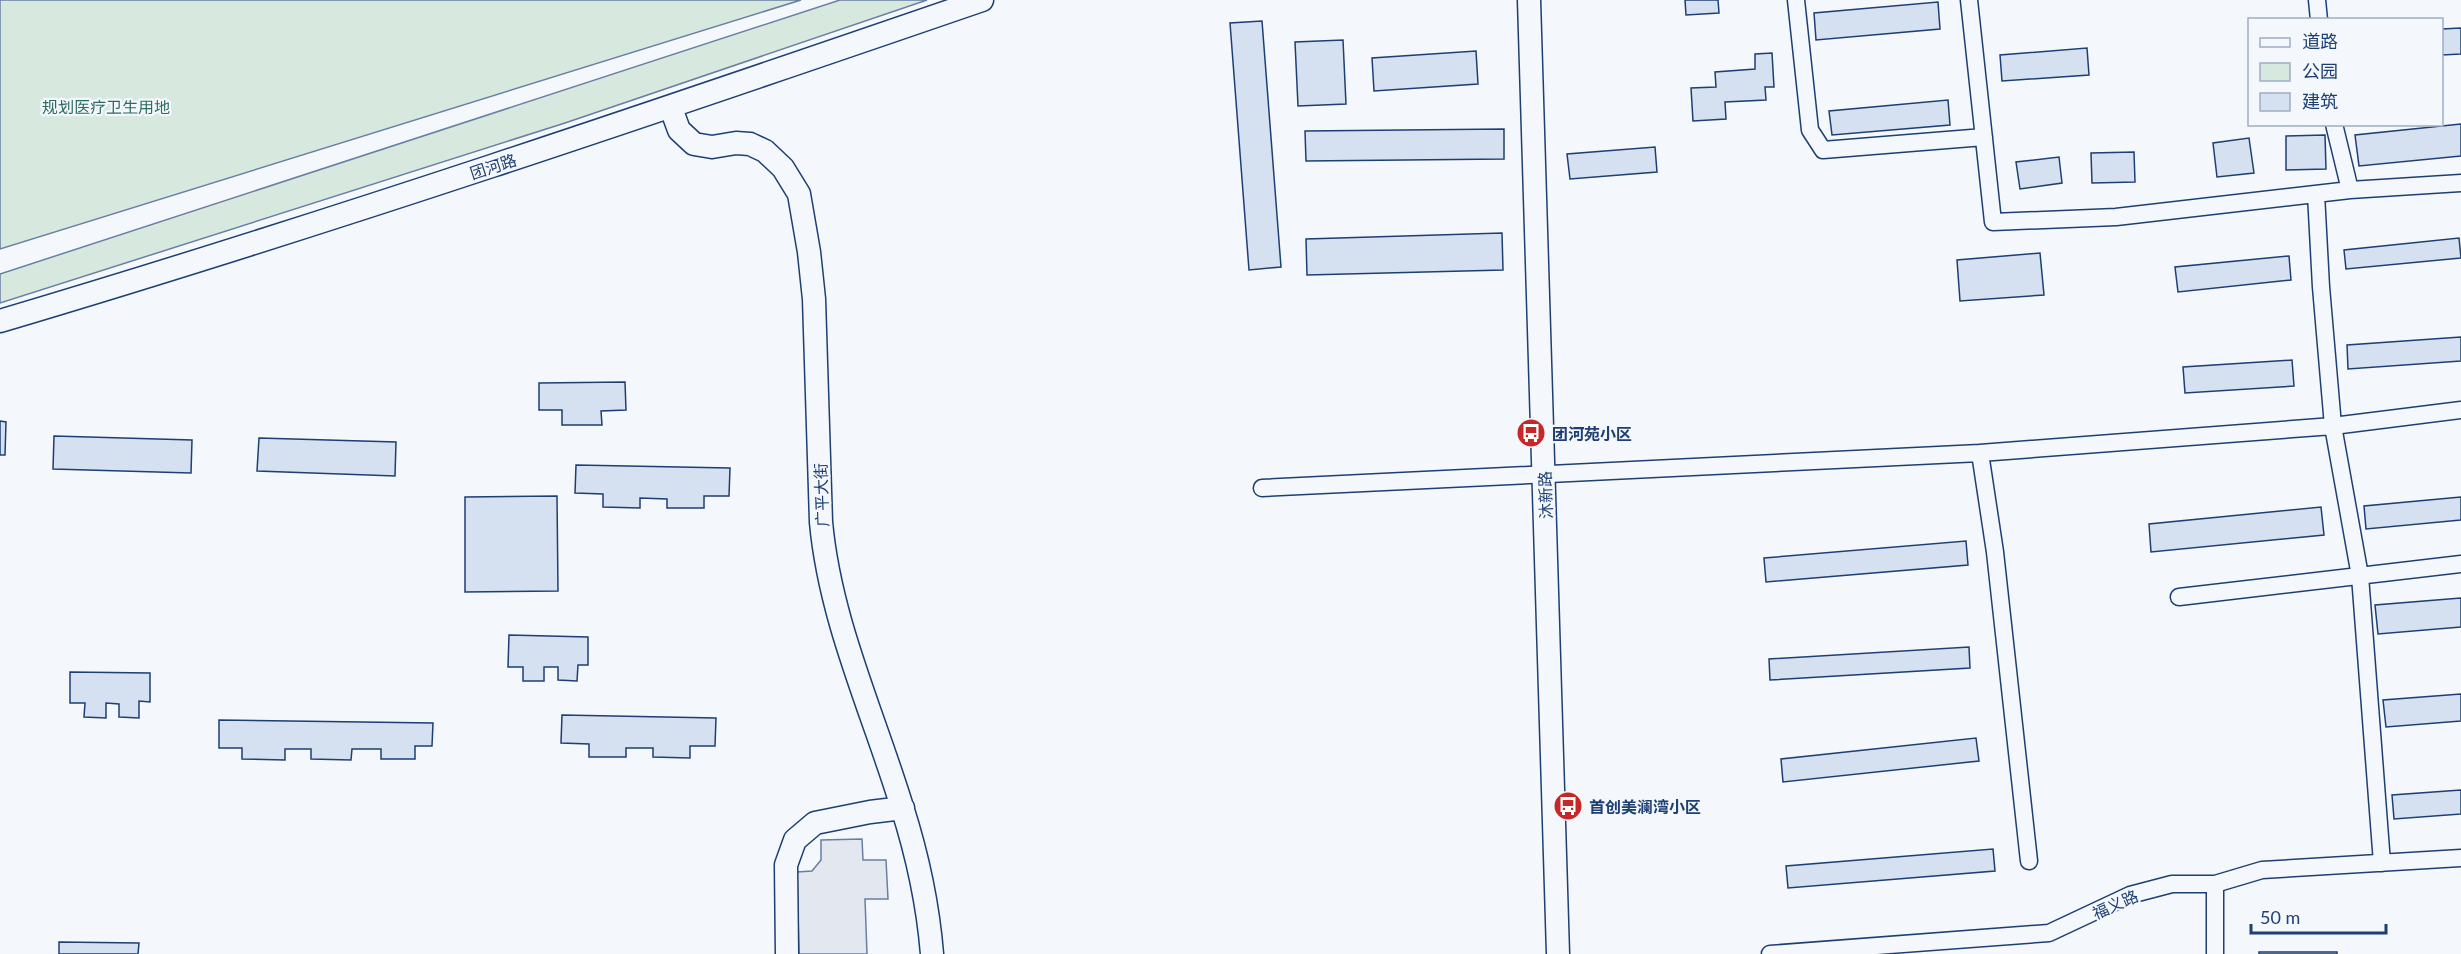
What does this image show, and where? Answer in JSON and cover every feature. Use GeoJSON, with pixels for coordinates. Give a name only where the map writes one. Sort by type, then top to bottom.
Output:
{"type":"FeatureCollection","features":[{"type":"Feature","properties":{"kind":"street","name":"团河路"},"geometry":{"type":"LineString","coordinates":[[0,321],[207,260],[671,108],[982,0]]}},
{"type":"Feature","properties":{"kind":"street","name":"沐新路"},"geometry":{"type":"LineString","coordinates":[[1529,0],[1558,954]]}},
{"type":"Feature","properties":{"kind":"street"},"geometry":{"type":"LineString","coordinates":[[1796,0],[1810,130],[1823,150],[1984,137]]}},
{"type":"Feature","properties":{"kind":"street"},"geometry":{"type":"LineString","coordinates":[[1969,0],[1993,222],[2116,217],[2350,190],[2461,183]]}},
{"type":"Feature","properties":{"kind":"street"},"geometry":{"type":"LineString","coordinates":[[2317,0],[2319,18]]}},
{"type":"Feature","properties":{"kind":"street","name":"广平大街"},"geometry":{"type":"LineString","coordinates":[[671,108],[680,130],[694,144],[712,147],[736,143],[750,144],[765,151],[783,168],[799,194],[814,299],[824,553],[829,581],[849,650],[903,808],[918,864],[932,954]]}},
{"type":"Feature","properties":{"kind":"street"},"geometry":{"type":"LineString","coordinates":[[2334,126],[2350,190]]}},
{"type":"Feature","properties":{"kind":"street"},"geometry":{"type":"LineString","coordinates":[[2316,194],[2321,287],[2333,426],[2361,576],[2382,863]]}},
{"type":"Feature","properties":{"kind":"street"},"geometry":{"type":"LineString","coordinates":[[1262,488],[1980,453],[2333,426],[2461,410]]}},
{"type":"Feature","properties":{"kind":"street"},"geometry":{"type":"LineString","coordinates":[[1980,453],[1995,552],[2029,861]]}},
{"type":"Feature","properties":{"kind":"street"},"geometry":{"type":"LineString","coordinates":[[2178,597],[2461,564]]}},
{"type":"Feature","properties":{"kind":"street"},"geometry":{"type":"LineString","coordinates":[[787,954],[786,865],[795,840],[815,823],[903,808]]}},
{"type":"Feature","properties":{"kind":"street","name":"福义路"},"geometry":{"type":"LineString","coordinates":[[1770,954],[2049,933],[2130,895],[2172,884],[2215,884],[2262,870],[2461,858]]}},
{"type":"Feature","properties":{"kind":"street"},"geometry":{"type":"LineString","coordinates":[[2215,884],[2215,954]]}},
{"type":"Feature","properties":{"kind":"green space","name":"规划医疗卫生用地"},"geometry":{"type":"Polygon","coordinates":[[[0,0],[801,0],[0,249],[0,0]]]}},
{"type":"Feature","properties":{"kind":"green space"},"geometry":{"type":"Polygon","coordinates":[[[840,0],[927,0],[565,123],[0,303],[0,274],[840,0]]]}},
{"type":"Feature","properties":{"kind":"shaded area"},"geometry":{"type":"Polygon","coordinates":[[[862,839],[863,860],[886,860],[888,899],[865,899],[867,954],[799,954],[797,872],[812,871],[821,860],[821,840],[862,839]]]}},
{"type":"Feature","properties":{"kind":"building"},"geometry":{"type":"Polygon","coordinates":[[[1685,0],[1718,0],[1719,13],[1686,15],[1685,0]]]}},
{"type":"Feature","properties":{"kind":"building"},"geometry":{"type":"Polygon","coordinates":[[[1938,2],[1940,29],[1816,40],[1814,13],[1938,2]]]}},
{"type":"Feature","properties":{"kind":"building"},"geometry":{"type":"Polygon","coordinates":[[[1262,21],[1281,267],[1249,270],[1230,23],[1262,21]]]}},
{"type":"Feature","properties":{"kind":"building"},"geometry":{"type":"Polygon","coordinates":[[[2461,28],[2461,54],[2443,55],[2443,29],[2461,28]]]}},
{"type":"Feature","properties":{"kind":"building"},"geometry":{"type":"Polygon","coordinates":[[[1343,40],[1346,104],[1298,106],[1295,42],[1343,40]]]}},
{"type":"Feature","properties":{"kind":"building"},"geometry":{"type":"Polygon","coordinates":[[[2087,48],[2089,75],[2002,81],[2000,55],[2087,48]]]}},
{"type":"Feature","properties":{"kind":"building"},"geometry":{"type":"Polygon","coordinates":[[[1476,51],[1478,84],[1374,91],[1372,58],[1476,51]]]}},
{"type":"Feature","properties":{"kind":"building"},"geometry":{"type":"Polygon","coordinates":[[[1772,53],[1774,87],[1765,87],[1766,100],[1725,102],[1726,119],[1693,121],[1691,88],[1716,87],[1715,72],[1755,69],[1755,54],[1772,53]]]}},
{"type":"Feature","properties":{"kind":"building"},"geometry":{"type":"Polygon","coordinates":[[[1948,100],[1950,125],[1832,135],[1829,111],[1948,100]]]}},
{"type":"Feature","properties":{"kind":"building"},"geometry":{"type":"Polygon","coordinates":[[[2461,124],[2461,156],[2359,166],[2355,135],[2461,124]]]}},
{"type":"Feature","properties":{"kind":"building"},"geometry":{"type":"Polygon","coordinates":[[[1504,129],[1504,159],[1306,161],[1305,131],[1504,129]]]}},
{"type":"Feature","properties":{"kind":"building"},"geometry":{"type":"Polygon","coordinates":[[[2325,135],[2326,169],[2286,170],[2286,136],[2325,135]]]}},
{"type":"Feature","properties":{"kind":"building"},"geometry":{"type":"Polygon","coordinates":[[[2249,138],[2254,173],[2217,177],[2213,143],[2249,138]]]}},
{"type":"Feature","properties":{"kind":"building"},"geometry":{"type":"Polygon","coordinates":[[[1655,147],[1657,172],[1570,179],[1567,154],[1655,147]]]}},
{"type":"Feature","properties":{"kind":"building"},"geometry":{"type":"Polygon","coordinates":[[[2134,152],[2135,182],[2092,183],[2091,153],[2134,152]]]}},
{"type":"Feature","properties":{"kind":"building"},"geometry":{"type":"Polygon","coordinates":[[[2059,157],[2062,183],[2020,189],[2016,162],[2059,157]]]}},
{"type":"Feature","properties":{"kind":"building"},"geometry":{"type":"Polygon","coordinates":[[[1502,233],[1503,270],[1307,275],[1306,239],[1502,233]]]}},
{"type":"Feature","properties":{"kind":"building"},"geometry":{"type":"Polygon","coordinates":[[[2459,238],[2461,258],[2346,269],[2344,250],[2459,238]]]}},
{"type":"Feature","properties":{"kind":"building"},"geometry":{"type":"Polygon","coordinates":[[[2040,253],[2044,295],[1960,301],[1957,260],[2040,253]]]}},
{"type":"Feature","properties":{"kind":"building"},"geometry":{"type":"Polygon","coordinates":[[[2289,256],[2291,280],[2178,292],[2175,267],[2289,256]]]}},
{"type":"Feature","properties":{"kind":"building"},"geometry":{"type":"Polygon","coordinates":[[[2461,337],[2461,361],[2348,369],[2347,345],[2461,337]]]}},
{"type":"Feature","properties":{"kind":"building"},"geometry":{"type":"Polygon","coordinates":[[[2292,360],[2294,386],[2185,393],[2183,367],[2292,360]]]}},
{"type":"Feature","properties":{"kind":"building"},"geometry":{"type":"Polygon","coordinates":[[[625,382],[626,410],[601,411],[602,425],[562,425],[562,410],[539,410],[539,383],[625,382]]]}},
{"type":"Feature","properties":{"kind":"building"},"geometry":{"type":"Polygon","coordinates":[[[0,421],[6,422],[5,455],[0,455],[0,421]]]}},
{"type":"Feature","properties":{"kind":"building"},"geometry":{"type":"Polygon","coordinates":[[[54,436],[192,440],[191,473],[53,469],[54,436]]]}},
{"type":"Feature","properties":{"kind":"building"},"geometry":{"type":"Polygon","coordinates":[[[259,438],[396,442],[395,476],[257,471],[259,438]]]}},
{"type":"Feature","properties":{"kind":"building"},"geometry":{"type":"Polygon","coordinates":[[[576,465],[730,468],[729,496],[704,496],[704,508],[667,508],[667,499],[640,498],[640,508],[603,507],[603,494],[575,493],[576,465]]]}},
{"type":"Feature","properties":{"kind":"building"},"geometry":{"type":"Polygon","coordinates":[[[557,496],[558,591],[465,592],[465,497],[557,496]]]}},
{"type":"Feature","properties":{"kind":"building"},"geometry":{"type":"Polygon","coordinates":[[[2461,497],[2461,520],[2366,529],[2364,506],[2461,497]]]}},
{"type":"Feature","properties":{"kind":"building"},"geometry":{"type":"Polygon","coordinates":[[[2321,507],[2324,535],[2151,552],[2149,524],[2321,507]]]}},
{"type":"Feature","properties":{"kind":"building"},"geometry":{"type":"Polygon","coordinates":[[[1966,541],[1968,565],[1766,582],[1764,558],[1966,541]]]}},
{"type":"Feature","properties":{"kind":"building"},"geometry":{"type":"Polygon","coordinates":[[[2461,598],[2461,627],[2378,634],[2375,605],[2461,598]]]}},
{"type":"Feature","properties":{"kind":"building"},"geometry":{"type":"Polygon","coordinates":[[[509,635],[588,637],[588,665],[578,665],[577,681],[558,680],[558,667],[544,667],[544,681],[523,681],[523,667],[508,667],[509,635]]]}},
{"type":"Feature","properties":{"kind":"building"},"geometry":{"type":"Polygon","coordinates":[[[1969,647],[1970,668],[1770,680],[1769,659],[1969,647]]]}},
{"type":"Feature","properties":{"kind":"building"},"geometry":{"type":"Polygon","coordinates":[[[70,672],[150,673],[150,702],[139,701],[139,718],[119,717],[119,704],[106,703],[106,718],[84,717],[85,703],[70,703],[70,672]]]}},
{"type":"Feature","properties":{"kind":"building"},"geometry":{"type":"Polygon","coordinates":[[[2461,694],[2461,721],[2386,727],[2383,700],[2461,694]]]}},
{"type":"Feature","properties":{"kind":"building"},"geometry":{"type":"Polygon","coordinates":[[[562,715],[716,718],[715,746],[690,746],[690,758],[653,757],[653,748],[626,748],[626,757],[589,757],[589,744],[561,743],[562,715]]]}},
{"type":"Feature","properties":{"kind":"building"},"geometry":{"type":"Polygon","coordinates":[[[219,720],[433,723],[432,746],[415,746],[415,759],[381,759],[381,749],[352,749],[351,760],[311,759],[311,749],[285,749],[285,760],[242,759],[242,748],[219,748],[219,720]]]}},
{"type":"Feature","properties":{"kind":"building"},"geometry":{"type":"Polygon","coordinates":[[[1976,738],[1979,761],[1783,782],[1781,759],[1976,738]]]}},
{"type":"Feature","properties":{"kind":"building"},"geometry":{"type":"Polygon","coordinates":[[[2461,790],[2461,814],[2394,819],[2392,795],[2461,790]]]}},
{"type":"Feature","properties":{"kind":"building"},"geometry":{"type":"Polygon","coordinates":[[[1993,849],[1995,871],[1788,888],[1786,866],[1993,849]]]}},
{"type":"Feature","properties":{"kind":"building"},"geometry":{"type":"Polygon","coordinates":[[[59,942],[139,943],[138,954],[59,954],[59,942]]]}},
{"type":"Feature","properties":{"kind":"building"},"geometry":{"type":"Polygon","coordinates":[[[2259,952],[2337,952],[2337,954],[2259,954],[2259,952]]]}},
{"type":"Feature","properties":{"kind":"place","name":"团河苑小区"},"geometry":{"type":"Point","coordinates":[1531,433]}},
{"type":"Feature","properties":{"kind":"place","name":"首创美澜湾小区"},"geometry":{"type":"Point","coordinates":[1568,806]}}]}
